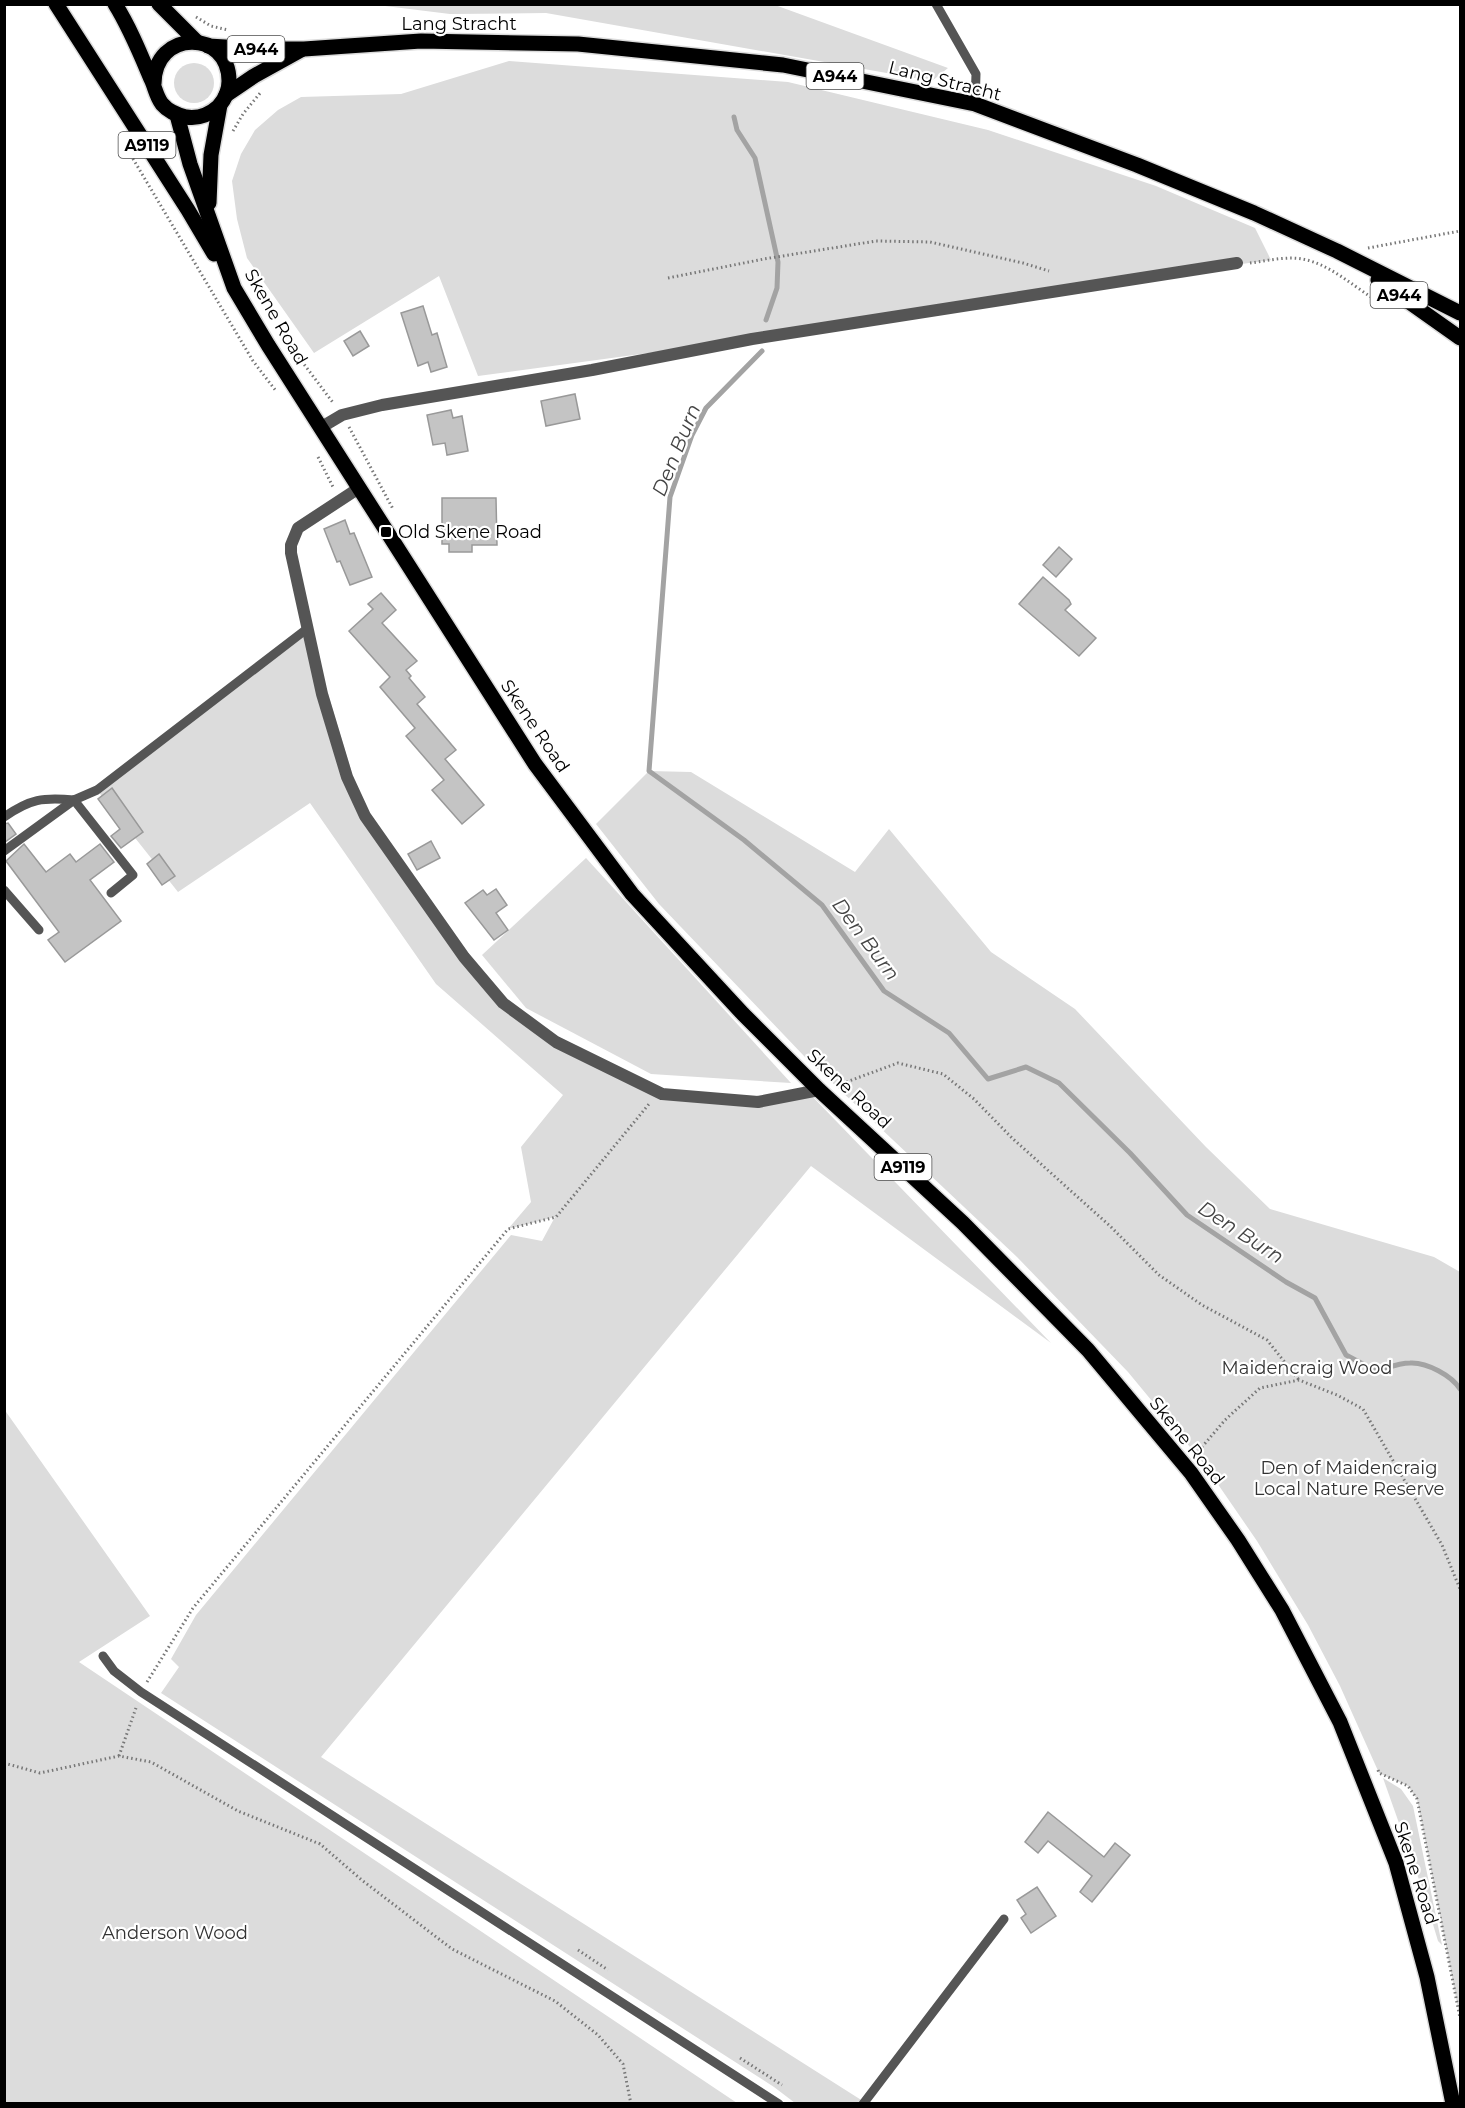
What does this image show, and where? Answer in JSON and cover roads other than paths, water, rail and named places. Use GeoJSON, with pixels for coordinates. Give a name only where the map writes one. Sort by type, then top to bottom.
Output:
{"type":"FeatureCollection","features":[{"type":"Feature","properties":{"kind":"main road","name":"A9119"},"geometry":{"type":"LineString","coordinates":[[56,4],[188,210],[234,288]]}},
{"type":"Feature","properties":{"kind":"main road"},"geometry":{"type":"LineString","coordinates":[[115,4],[127,23],[161,103],[177,115],[188,118],[200,117],[211,112],[223,100],[229,87],[228,71],[221,56],[203,44],[159,4]]}},
{"type":"Feature","properties":{"kind":"main road","name":"Lang Stracht"},"geometry":{"type":"LineString","coordinates":[[203,44],[259,49],[304,49],[421,42],[578,44],[783,65],[975,104],[1137,165],[1244,209],[1337,251],[1461,313]]}},
{"type":"Feature","properties":{"kind":"main road"},"geometry":{"type":"LineString","coordinates":[[154,84],[157,65],[169,49],[178,44],[203,44]]}},
{"type":"Feature","properties":{"kind":"main road","name":"Lang Stracht"},"geometry":{"type":"LineString","coordinates":[[223,100],[254,76],[304,49]]}},
{"type":"Feature","properties":{"kind":"main road","name":"Skene Road"},"geometry":{"type":"LineString","coordinates":[[209,215],[208,183],[211,155],[223,100]]}},
{"type":"Feature","properties":{"kind":"main road","name":"Skene Road"},"geometry":{"type":"LineString","coordinates":[[177,115],[190,164],[234,288],[320,428],[535,764],[632,894],[743,1014],[819,1090],[963,1223],[1088,1350],[1191,1473],[1238,1540],[1276,1600],[1340,1722],[1396,1863],[1427,1977],[1453,2103]]}},
{"type":"Feature","properties":{"kind":"main road","name":"Lang Stracht"},"geometry":{"type":"LineString","coordinates":[[1337,251],[1461,339]]}},
{"type":"Feature","properties":{"kind":"street"},"geometry":{"type":"LineString","coordinates":[[320,428],[342,415],[361,409],[592,370],[752,339],[1237,263]]}},
{"type":"Feature","properties":{"kind":"street"},"geometry":{"type":"LineString","coordinates":[[359,488],[298,528],[291,545],[322,694],[347,777],[365,816],[464,957],[503,1003],[556,1042],[657,1093],[759,1102],[819,1090]]}},
{"type":"Feature","properties":{"kind":"lane"},"geometry":{"type":"LineString","coordinates":[[936,4],[976,74],[975,104]]}},
{"type":"Feature","properties":{"kind":"lane"},"geometry":{"type":"LineString","coordinates":[[4,851],[74,800],[97,790],[308,628]]}},
{"type":"Feature","properties":{"kind":"lane"},"geometry":{"type":"LineString","coordinates":[[4,817],[31,802],[50,797],[74,800],[133,875],[111,893]]}},
{"type":"Feature","properties":{"kind":"lane"},"geometry":{"type":"LineString","coordinates":[[4,890],[39,930]]}},
{"type":"Feature","properties":{"kind":"lane"},"geometry":{"type":"LineString","coordinates":[[103,1656],[114,1671],[141,1692],[779,2103]]}},
{"type":"Feature","properties":{"kind":"lane"},"geometry":{"type":"LineString","coordinates":[[863,2103],[1005,1919]]}},
{"type":"Feature","properties":{"kind":"waterway","name":"Den Burn"},"geometry":{"type":"LineString","coordinates":[[734,117],[737,130],[755,158],[778,262],[777,288],[766,320]]}},
{"type":"Feature","properties":{"kind":"waterway","name":"Den Burn"},"geometry":{"type":"LineString","coordinates":[[762,351],[706,408],[692,435],[670,497],[649,771],[744,840],[822,905],[884,991],[949,1033],[988,1079],[1026,1067],[1059,1083],[1130,1153],[1187,1215],[1286,1282],[1315,1298],[1346,1355],[1376,1371],[1406,1363],[1431,1367],[1445,1375],[1460,1389]]}},
{"type":"Feature","properties":{"kind":"place","name":"Old Skene Road"},"geometry":{"type":"Point","coordinates":[386,532]}},
{"type":"Feature","properties":{"kind":"park label","name":"Maidencraig Wood"},"geometry":{"type":"Point","coordinates":[1307,1368]}},
{"type":"Feature","properties":{"kind":"park label","name":"Den of Maidencraig Local Nature Reserve"},"geometry":{"type":"Point","coordinates":[1349,1478]}},
{"type":"Feature","properties":{"kind":"park label","name":"Anderson Wood"},"geometry":{"type":"Point","coordinates":[175,1933]}}]}
